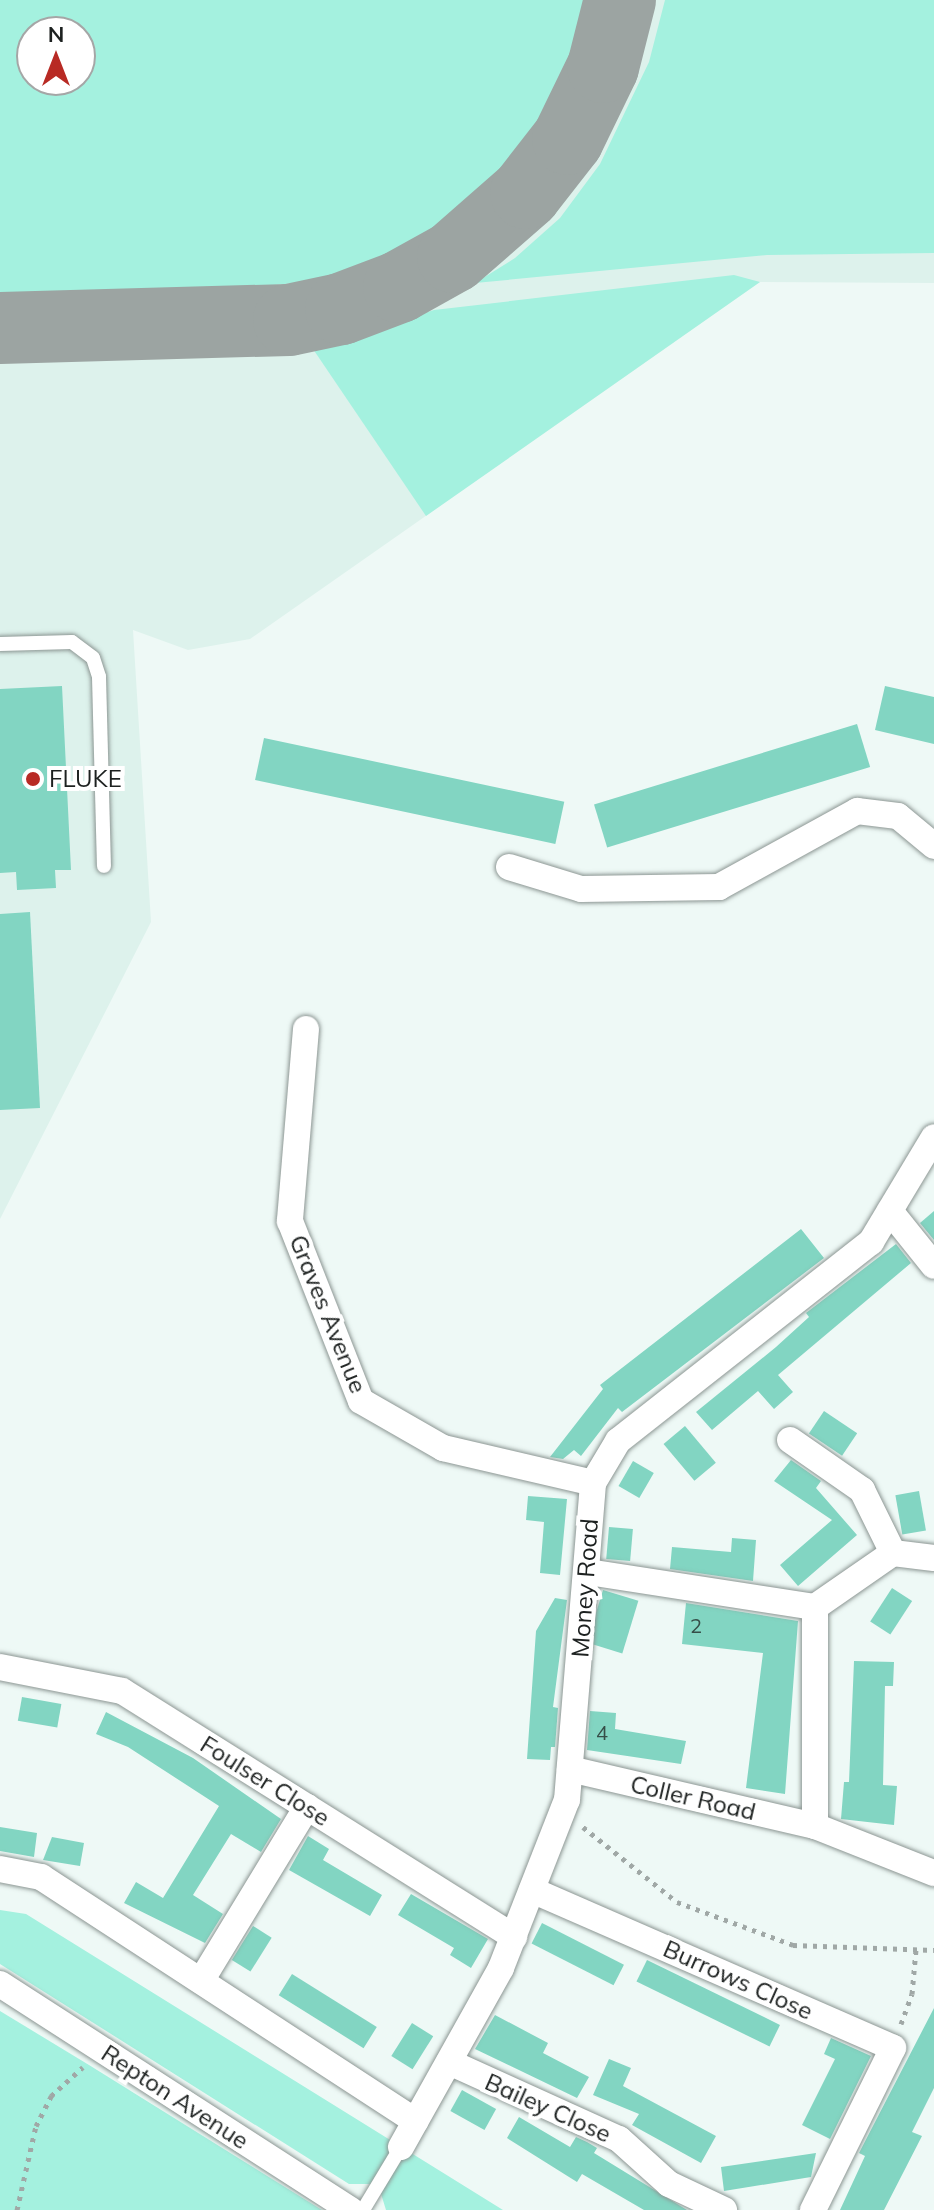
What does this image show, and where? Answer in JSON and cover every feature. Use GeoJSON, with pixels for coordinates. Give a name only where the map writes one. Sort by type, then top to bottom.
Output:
{"type":"FeatureCollection","features":[{"type":"Feature","properties":{"kind":"street"},"geometry":{"type":"LineString","coordinates":[[509,867],[581,889],[719,887],[857,811],[898,816],[934,846]]}},
{"type":"Feature","properties":{"kind":"street","name":"Graves Avenue"},"geometry":{"type":"LineString","coordinates":[[306,1029],[290,1221],[361,1401],[443,1448],[593,1483]]}},
{"type":"Feature","properties":{"kind":"street","name":"Money Road"},"geometry":{"type":"LineString","coordinates":[[401,2147],[514,1937],[563,1811],[570,1769],[593,1483],[618,1441],[871,1242],[934,1137]]}},
{"type":"Feature","properties":{"kind":"street"},"geometry":{"type":"LineString","coordinates":[[890,1211],[934,1266]]}},
{"type":"Feature","properties":{"kind":"street"},"geometry":{"type":"LineString","coordinates":[[790,1440],[862,1490],[893,1553]]}},
{"type":"Feature","properties":{"kind":"street"},"geometry":{"type":"LineString","coordinates":[[588,1572],[815,1607],[893,1553],[934,1558]]}},
{"type":"Feature","properties":{"kind":"street"},"geometry":{"type":"LineString","coordinates":[[815,1607],[815,1826]]}},
{"type":"Feature","properties":{"kind":"street","name":"Foulser Close"},"geometry":{"type":"LineString","coordinates":[[0,1667],[122,1691],[514,1937]]}},
{"type":"Feature","properties":{"kind":"street","name":"Coller Road"},"geometry":{"type":"LineString","coordinates":[[570,1769],[815,1826],[934,1873]]}},
{"type":"Feature","properties":{"kind":"street"},"geometry":{"type":"LineString","coordinates":[[201,1981],[307,1807]]}},
{"type":"Feature","properties":{"kind":"street"},"geometry":{"type":"LineString","coordinates":[[0,1869],[41,1877],[416,2121]]}},
{"type":"Feature","properties":{"kind":"street","name":"Burrows Close"},"geometry":{"type":"LineString","coordinates":[[532,1890],[893,2048]]}},
{"type":"Feature","properties":{"kind":"street","name":"Repton Avenue"},"geometry":{"type":"LineString","coordinates":[[0,1984],[351,2210]]}},
{"type":"Feature","properties":{"kind":"street"},"geometry":{"type":"LineString","coordinates":[[813,2210],[871,2098],[893,2048]]}},
{"type":"Feature","properties":{"kind":"street","name":"Bailey Close"},"geometry":{"type":"LineString","coordinates":[[449,2062],[619,2139],[669,2184],[724,2210]]}},
{"type":"Feature","properties":{"kind":"lane"},"geometry":{"type":"LineString","coordinates":[[0,644],[72,642],[93,658],[99,677],[104,866]]}},
{"type":"Feature","properties":{"kind":"lane"},"geometry":{"type":"LineString","coordinates":[[363,2210],[401,2147]]}},
{"type":"Feature","properties":{"kind":"path"},"geometry":{"type":"LineString","coordinates":[[563,1811],[677,1902],[793,1945],[934,1950]]}},
{"type":"Feature","properties":{"kind":"path"},"geometry":{"type":"LineString","coordinates":[[893,2048],[912,1994],[916,1949]]}},
{"type":"Feature","properties":{"kind":"path"},"geometry":{"type":"LineString","coordinates":[[17,2210],[36,2126],[51,2096],[84,2066],[97,2046]]}},
{"type":"Feature","properties":{"kind":"shaded area"},"geometry":{"type":"Polygon","coordinates":[[[0,0],[934,0],[934,283],[760,282],[250,639],[188,650],[133,630],[151,922],[0,1219],[0,0]]]}},
{"type":"Feature","properties":{"kind":"green space"},"geometry":{"type":"Polygon","coordinates":[[[0,0],[599,0],[597,26],[562,109],[526,163],[428,239],[372,266],[313,281],[248,288],[0,293],[0,0]]]}},
{"type":"Feature","properties":{"kind":"green space"},"geometry":{"type":"Polygon","coordinates":[[[665,0],[934,0],[934,253],[767,255],[475,283],[515,258],[560,218],[600,164],[649,62],[665,0]]]}},
{"type":"Feature","properties":{"kind":"green space"},"geometry":{"type":"Polygon","coordinates":[[[734,275],[760,282],[426,516],[313,349],[434,310],[734,275]]]}},
{"type":"Feature","properties":{"kind":"green space"},"geometry":{"type":"Polygon","coordinates":[[[0,1910],[26,1914],[503,2210],[386,2210],[378,2184],[349,2184],[0,1964],[0,1910]]]}},
{"type":"Feature","properties":{"kind":"green space"},"geometry":{"type":"Polygon","coordinates":[[[0,2011],[89,2065],[322,2210],[0,2210],[0,2011]]]}},
{"type":"Feature","properties":{"kind":"building","name":"FLUKE"},"geometry":{"type":"Polygon","coordinates":[[[62,686],[71,870],[55,870],[56,888],[17,890],[16,872],[0,873],[0,689],[62,686]]]}},
{"type":"Feature","properties":{"kind":"building"},"geometry":{"type":"Polygon","coordinates":[[[885,686],[934,697],[934,744],[875,730],[885,686]]]}},
{"type":"Feature","properties":{"kind":"building"},"geometry":{"type":"Polygon","coordinates":[[[857,724],[870,767],[607,847],[594,804],[857,724]]]}},
{"type":"Feature","properties":{"kind":"building"},"geometry":{"type":"Polygon","coordinates":[[[264,738],[564,802],[555,844],[255,780],[264,738]]]}},
{"type":"Feature","properties":{"kind":"building"},"geometry":{"type":"Polygon","coordinates":[[[30,912],[40,1108],[0,1110],[0,914],[30,912]]]}},
{"type":"Feature","properties":{"kind":"building"},"geometry":{"type":"Polygon","coordinates":[[[934,1211],[934,1240],[920,1223],[934,1211]]]}},
{"type":"Feature","properties":{"kind":"building"},"geometry":{"type":"Polygon","coordinates":[[[801,1229],[824,1258],[622,1412],[618,1408],[581,1456],[574,1450],[563,1459],[550,1457],[603,1389],[600,1385],[801,1229]]]}},
{"type":"Feature","properties":{"kind":"building"},"geometry":{"type":"Polygon","coordinates":[[[896,1244],[911,1263],[778,1375],[793,1392],[774,1409],[758,1391],[712,1430],[696,1412],[776,1347],[809,1317],[806,1313],[896,1244]]]}},
{"type":"Feature","properties":{"kind":"building"},"geometry":{"type":"Polygon","coordinates":[[[824,1411],[857,1433],[842,1456],[809,1433],[824,1411]]]}},
{"type":"Feature","properties":{"kind":"building"},"geometry":{"type":"Polygon","coordinates":[[[685,1426],[716,1463],[694,1481],[664,1444],[685,1426]]]}},
{"type":"Feature","properties":{"kind":"building"},"geometry":{"type":"Polygon","coordinates":[[[791,1460],[821,1481],[816,1488],[857,1535],[798,1586],[780,1565],[832,1520],[774,1481],[791,1460]]]}},
{"type":"Feature","properties":{"kind":"building"},"geometry":{"type":"Polygon","coordinates":[[[633,1461],[654,1473],[639,1498],[618,1486],[633,1461]]]}},
{"type":"Feature","properties":{"kind":"building"},"geometry":{"type":"Polygon","coordinates":[[[919,1491],[926,1530],[902,1535],[895,1495],[919,1491]]]}},
{"type":"Feature","properties":{"kind":"building"},"geometry":{"type":"Polygon","coordinates":[[[528,1496],[567,1499],[560,1575],[540,1573],[544,1522],[526,1520],[528,1496]]]}},
{"type":"Feature","properties":{"kind":"building"},"geometry":{"type":"Polygon","coordinates":[[[609,1527],[633,1529],[630,1561],[606,1559],[609,1527]]]}},
{"type":"Feature","properties":{"kind":"building"},"geometry":{"type":"Polygon","coordinates":[[[732,1538],[756,1540],[753,1581],[670,1569],[672,1547],[731,1552],[732,1538]]]}},
{"type":"Feature","properties":{"kind":"building"},"geometry":{"type":"Polygon","coordinates":[[[892,1588],[912,1601],[890,1635],[870,1622],[892,1588]]]}},
{"type":"Feature","properties":{"kind":"building"},"geometry":{"type":"Polygon","coordinates":[[[603,1590],[638,1601],[622,1653],[587,1643],[603,1590]]]}},
{"type":"Feature","properties":{"kind":"building"},"geometry":{"type":"Polygon","coordinates":[[[555,1598],[567,1600],[553,1707],[558,1708],[555,1747],[551,1747],[550,1760],[527,1759],[536,1631],[555,1598]]]}},
{"type":"Feature","properties":{"kind":"building"},"geometry":{"type":"Polygon","coordinates":[[[686,1603],[798,1621],[785,1794],[746,1788],[763,1653],[682,1644],[686,1603]]]}},
{"type":"Feature","properties":{"kind":"building"},"geometry":{"type":"Polygon","coordinates":[[[854,1661],[894,1662],[893,1686],[885,1686],[883,1785],[897,1786],[894,1825],[841,1819],[844,1782],[849,1782],[854,1661]]]}},
{"type":"Feature","properties":{"kind":"building"},"geometry":{"type":"Polygon","coordinates":[[[22,1697],[61,1704],[57,1728],[18,1721],[22,1697]]]}},
{"type":"Feature","properties":{"kind":"building"},"geometry":{"type":"Polygon","coordinates":[[[590,1711],[616,1713],[615,1729],[686,1741],[681,1764],[587,1750],[590,1711]]]}},
{"type":"Feature","properties":{"kind":"building"},"geometry":{"type":"Polygon","coordinates":[[[106,1712],[193,1758],[281,1819],[261,1852],[231,1834],[193,1895],[223,1914],[205,1943],[124,1903],[136,1882],[163,1898],[219,1806],[128,1747],[96,1734],[106,1712]]]}},
{"type":"Feature","properties":{"kind":"building"},"geometry":{"type":"Polygon","coordinates":[[[0,1827],[37,1833],[34,1857],[0,1851],[0,1827]]]}},
{"type":"Feature","properties":{"kind":"building"},"geometry":{"type":"Polygon","coordinates":[[[308,1836],[329,1849],[323,1860],[382,1895],[370,1916],[289,1870],[308,1836]]]}},
{"type":"Feature","properties":{"kind":"building"},"geometry":{"type":"Polygon","coordinates":[[[52,1837],[84,1843],[80,1866],[43,1860],[52,1837]]]}},
{"type":"Feature","properties":{"kind":"building"},"geometry":{"type":"Polygon","coordinates":[[[411,1894],[488,1939],[471,1968],[450,1955],[454,1948],[398,1915],[411,1894]]]}},
{"type":"Feature","properties":{"kind":"building"},"geometry":{"type":"Polygon","coordinates":[[[542,1923],[624,1965],[614,1985],[532,1943],[542,1923]]]}},
{"type":"Feature","properties":{"kind":"building"},"geometry":{"type":"Polygon","coordinates":[[[253,1926],[272,1938],[250,1972],[232,1960],[253,1926]]]}},
{"type":"Feature","properties":{"kind":"building"},"geometry":{"type":"Polygon","coordinates":[[[647,1960],[780,2025],[770,2046],[636,1982],[647,1960]]]}},
{"type":"Feature","properties":{"kind":"building"},"geometry":{"type":"Polygon","coordinates":[[[292,1974],[377,2027],[364,2048],[279,1995],[292,1974]]]}},
{"type":"Feature","properties":{"kind":"building"},"geometry":{"type":"Polygon","coordinates":[[[934,2008],[934,2088],[912,2132],[922,2136],[884,2210],[840,2210],[865,2156],[859,2153],[934,2008]]]}},
{"type":"Feature","properties":{"kind":"building"},"geometry":{"type":"Polygon","coordinates":[[[495,2015],[548,2043],[543,2053],[589,2077],[577,2098],[475,2049],[495,2015]]]}},
{"type":"Feature","properties":{"kind":"building"},"geometry":{"type":"Polygon","coordinates":[[[412,2023],[433,2036],[413,2069],[391,2056],[412,2023]]]}},
{"type":"Feature","properties":{"kind":"building"},"geometry":{"type":"Polygon","coordinates":[[[831,2038],[871,2056],[830,2139],[802,2125],[835,2059],[824,2054],[831,2038]]]}},
{"type":"Feature","properties":{"kind":"building"},"geometry":{"type":"Polygon","coordinates":[[[609,2059],[631,2068],[623,2086],[716,2136],[701,2163],[632,2125],[639,2114],[593,2095],[609,2059]]]}},
{"type":"Feature","properties":{"kind":"building"},"geometry":{"type":"Polygon","coordinates":[[[462,2090],[496,2109],[484,2130],[450,2111],[462,2090]]]}},
{"type":"Feature","properties":{"kind":"building"},"geometry":{"type":"Polygon","coordinates":[[[519,2117],[570,2147],[576,2137],[587,2142],[597,2148],[594,2153],[687,2210],[644,2210],[582,2174],[577,2182],[507,2138],[519,2117]]]}},
{"type":"Feature","properties":{"kind":"building"},"geometry":{"type":"Polygon","coordinates":[[[816,2153],[811,2177],[724,2191],[721,2167],[816,2153]]]}},
{"type":"Feature","properties":{"kind":"taxiway"},"geometry":{"type":"LineString","coordinates":[[0,328],[289,320],[341,309],[399,287],[453,257],[526,193],[568,139],[603,67],[620,0]]}},
{"type":"Feature","properties":{"kind":"place","name":"FLUKE"},"geometry":{"type":"Point","coordinates":[33,779]}}]}
